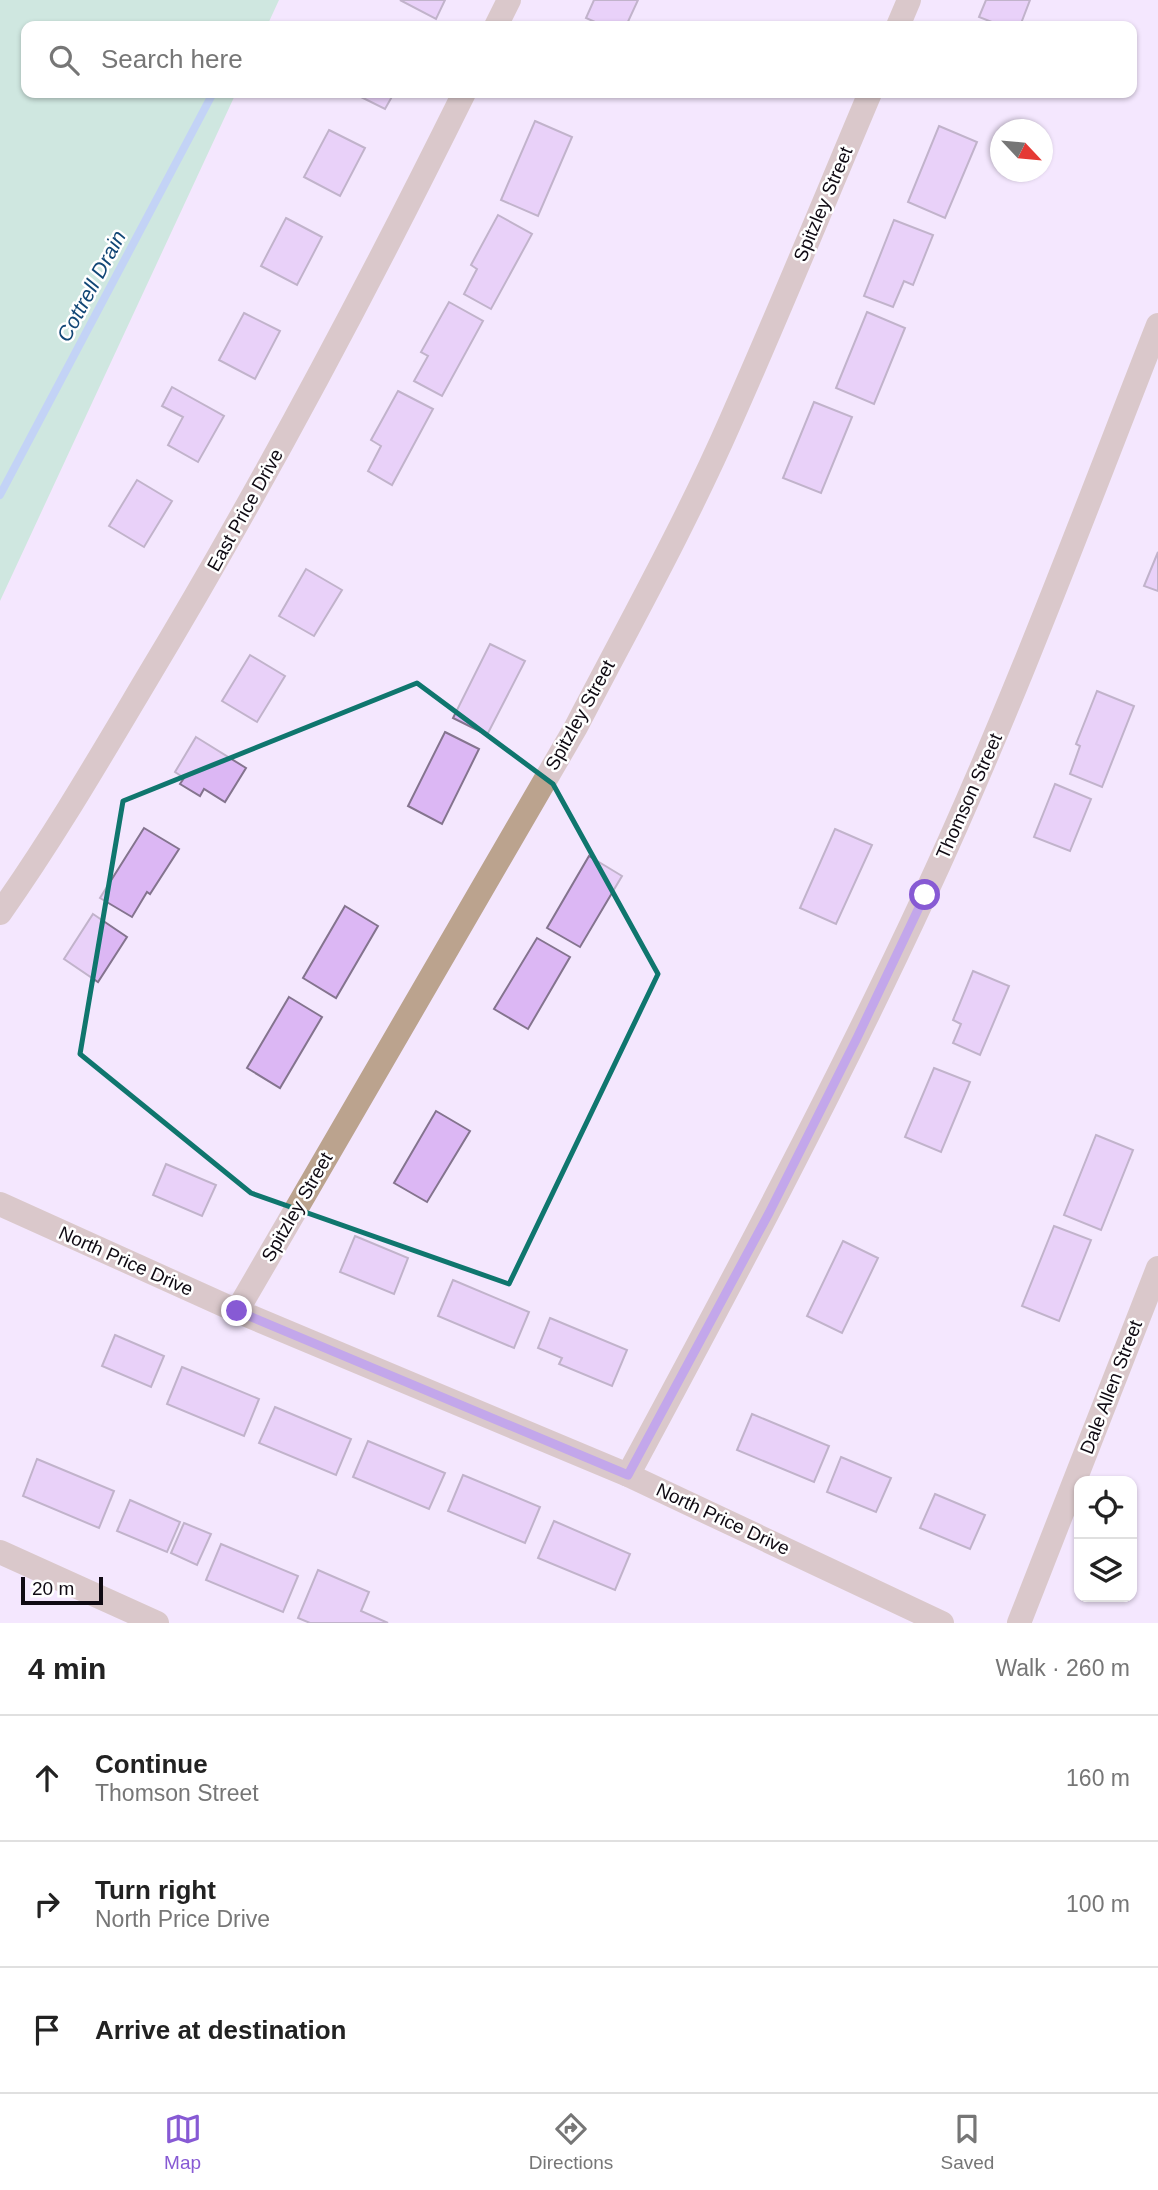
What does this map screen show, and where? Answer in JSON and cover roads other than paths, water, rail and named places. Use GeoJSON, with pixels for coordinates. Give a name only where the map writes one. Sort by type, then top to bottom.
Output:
{"type":"FeatureCollection","features":[{"type":"Feature","properties":{"kind":"street"},"geometry":{"type":"LineString","coordinates":[[498,21],[509,0]]}},
{"type":"Feature","properties":{"kind":"street"},"geometry":{"type":"LineString","coordinates":[[900,21],[909,0]]}},
{"type":"Feature","properties":{"kind":"street","name":"East Price Drive"},"geometry":{"type":"LineString","coordinates":[[0,913],[39,859],[212,570],[311,392],[462,98]]}},
{"type":"Feature","properties":{"kind":"street","name":"Spitzley Street"},"geometry":{"type":"LineString","coordinates":[[237,1311],[576,727],[688,512],[731,421],[868,98]]}},
{"type":"Feature","properties":{"kind":"street","name":"Thomson Street"},"geometry":{"type":"LineString","coordinates":[[628,1475],[769,1213],[925,895],[1005,713],[1158,325]]}},
{"type":"Feature","properties":{"kind":"street","name":"North Price Drive"},"geometry":{"type":"LineString","coordinates":[[0,1204],[237,1311],[628,1475],[942,1623]]}},
{"type":"Feature","properties":{"kind":"street","name":"Dale Allen Street"},"geometry":{"type":"LineString","coordinates":[[1019,1623],[1158,1268]]}},
{"type":"Feature","properties":{"kind":"street"},"geometry":{"type":"LineString","coordinates":[[0,1552],[157,1623]]}},
{"type":"Feature","properties":{"kind":"waterway","name":"Cottrell Drain"},"geometry":{"type":"LineString","coordinates":[[0,495],[210,98]]}}]}
